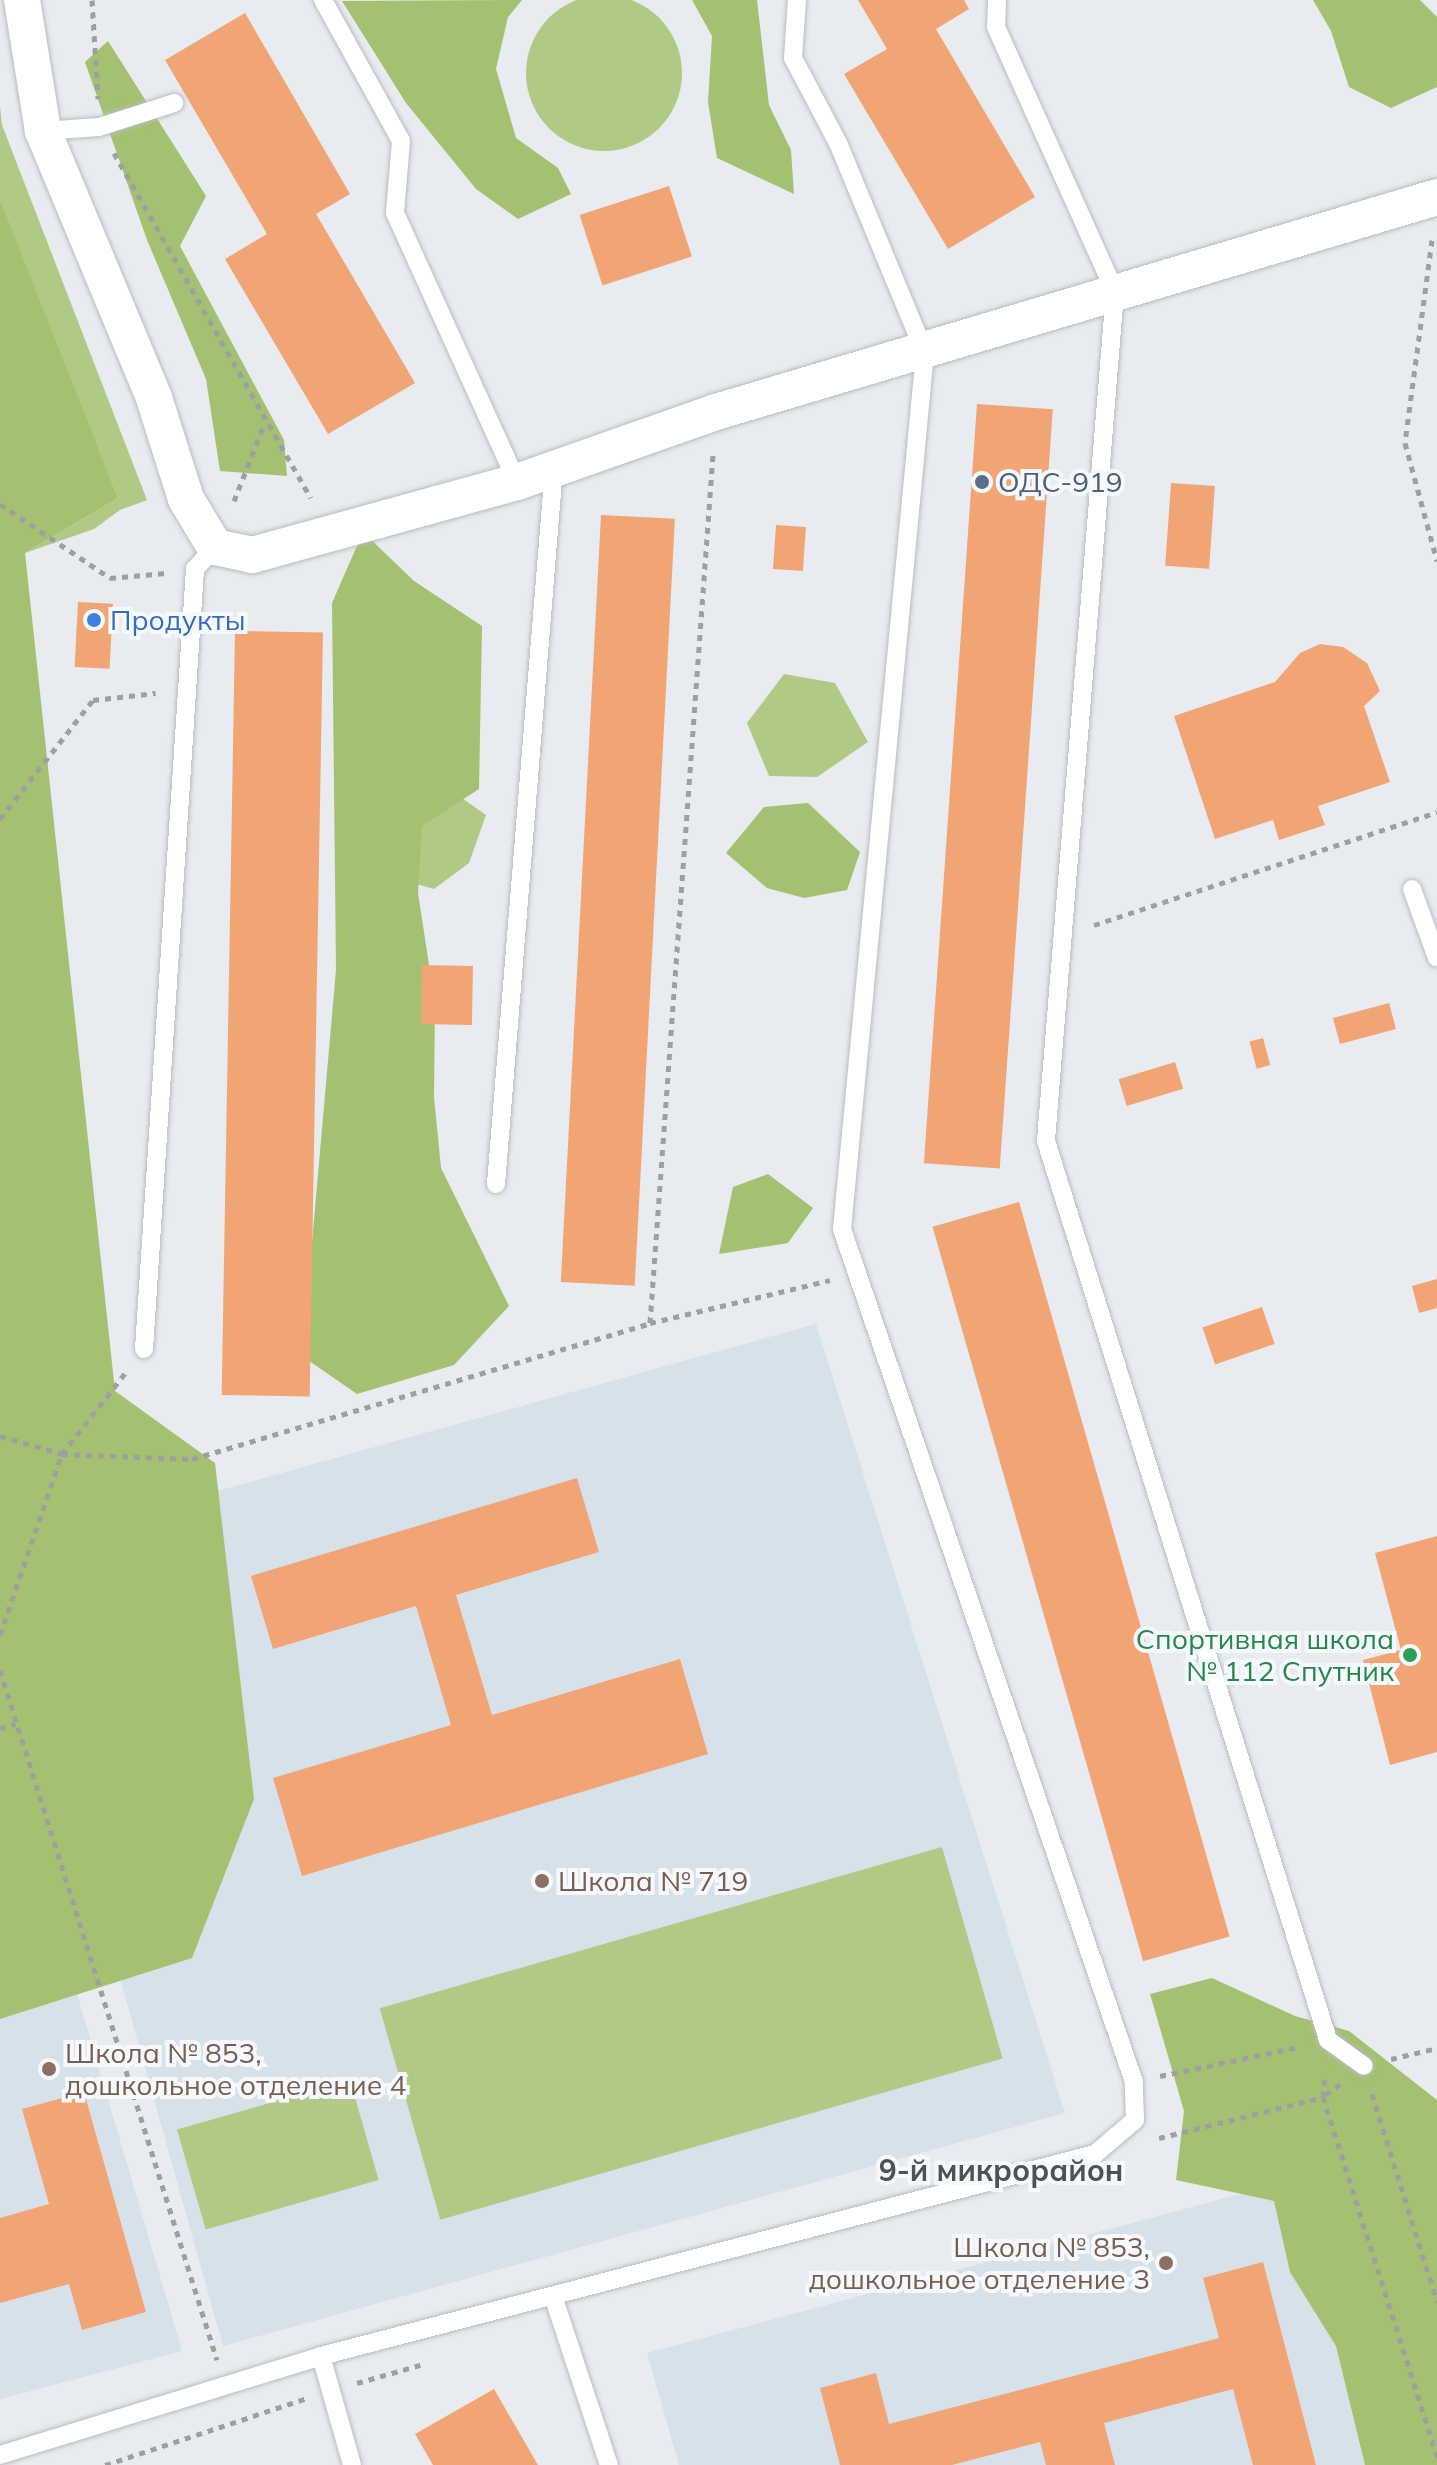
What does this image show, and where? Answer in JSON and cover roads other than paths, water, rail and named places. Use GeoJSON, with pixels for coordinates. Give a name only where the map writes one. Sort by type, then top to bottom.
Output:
{"type":"FeatureCollection","features":[{"type":"Feature","properties":{"kind":"street"},"geometry":{"type":"LineString","coordinates":[[31,2],[43,131],[154,398],[205,558],[252,555],[517,482],[716,412],[925,353],[1115,292],[1435,214]]}},
{"type":"Feature","properties":{"kind":"lane"},"geometry":{"type":"LineString","coordinates":[[323,0],[401,141],[395,213],[517,482]]}},
{"type":"Feature","properties":{"kind":"lane"},"geometry":{"type":"LineString","coordinates":[[0,2455],[321,2356],[1095,2154],[1135,2120],[1134,2082],[854,1274],[842,1229],[844,1175],[925,353],[838,143],[793,58],[797,0]]}},
{"type":"Feature","properties":{"kind":"lane"},"geometry":{"type":"LineString","coordinates":[[997,0],[996,27],[1115,292],[1046,1141],[1328,2040],[1364,2066]]}},
{"type":"Feature","properties":{"kind":"lane"},"geometry":{"type":"LineString","coordinates":[[43,131],[99,127],[174,103]]}},
{"type":"Feature","properties":{"kind":"lane"},"geometry":{"type":"LineString","coordinates":[[496,1184],[554,468]]}},
{"type":"Feature","properties":{"kind":"lane"},"geometry":{"type":"LineString","coordinates":[[144,1349],[187,690],[205,558]]}},
{"type":"Feature","properties":{"kind":"lane"},"geometry":{"type":"LineString","coordinates":[[1412,889],[1437,958]]}},
{"type":"Feature","properties":{"kind":"lane"},"geometry":{"type":"LineString","coordinates":[[553,2296],[609,2465]]}},
{"type":"Feature","properties":{"kind":"lane"},"geometry":{"type":"LineString","coordinates":[[321,2356],[352,2465]]}},
{"type":"Feature","properties":{"kind":"place","name":"ОДС-919"},"geometry":{"type":"Point","coordinates":[982,482]}},
{"type":"Feature","properties":{"kind":"place","name":"Продукты"},"geometry":{"type":"Point","coordinates":[94,620]}},
{"type":"Feature","properties":{"kind":"place","name":"Спортивная школа № 112 Спутник"},"geometry":{"type":"Point","coordinates":[1410,1655]}},
{"type":"Feature","properties":{"kind":"place","name":"Школа № 719"},"geometry":{"type":"Point","coordinates":[542,1881]}},
{"type":"Feature","properties":{"kind":"place","name":"Школа № 853, дошкольное отделение 4"},"geometry":{"type":"Point","coordinates":[49,2069]}},
{"type":"Feature","properties":{"kind":"place","name":"Школа № 853, дошкольное отделение 3"},"geometry":{"type":"Point","coordinates":[1166,2263]}},
{"type":"Feature","properties":{"kind":"district","name":"9-й микрорайон"},"geometry":{"type":"Point","coordinates":[1001,2170]}}]}
